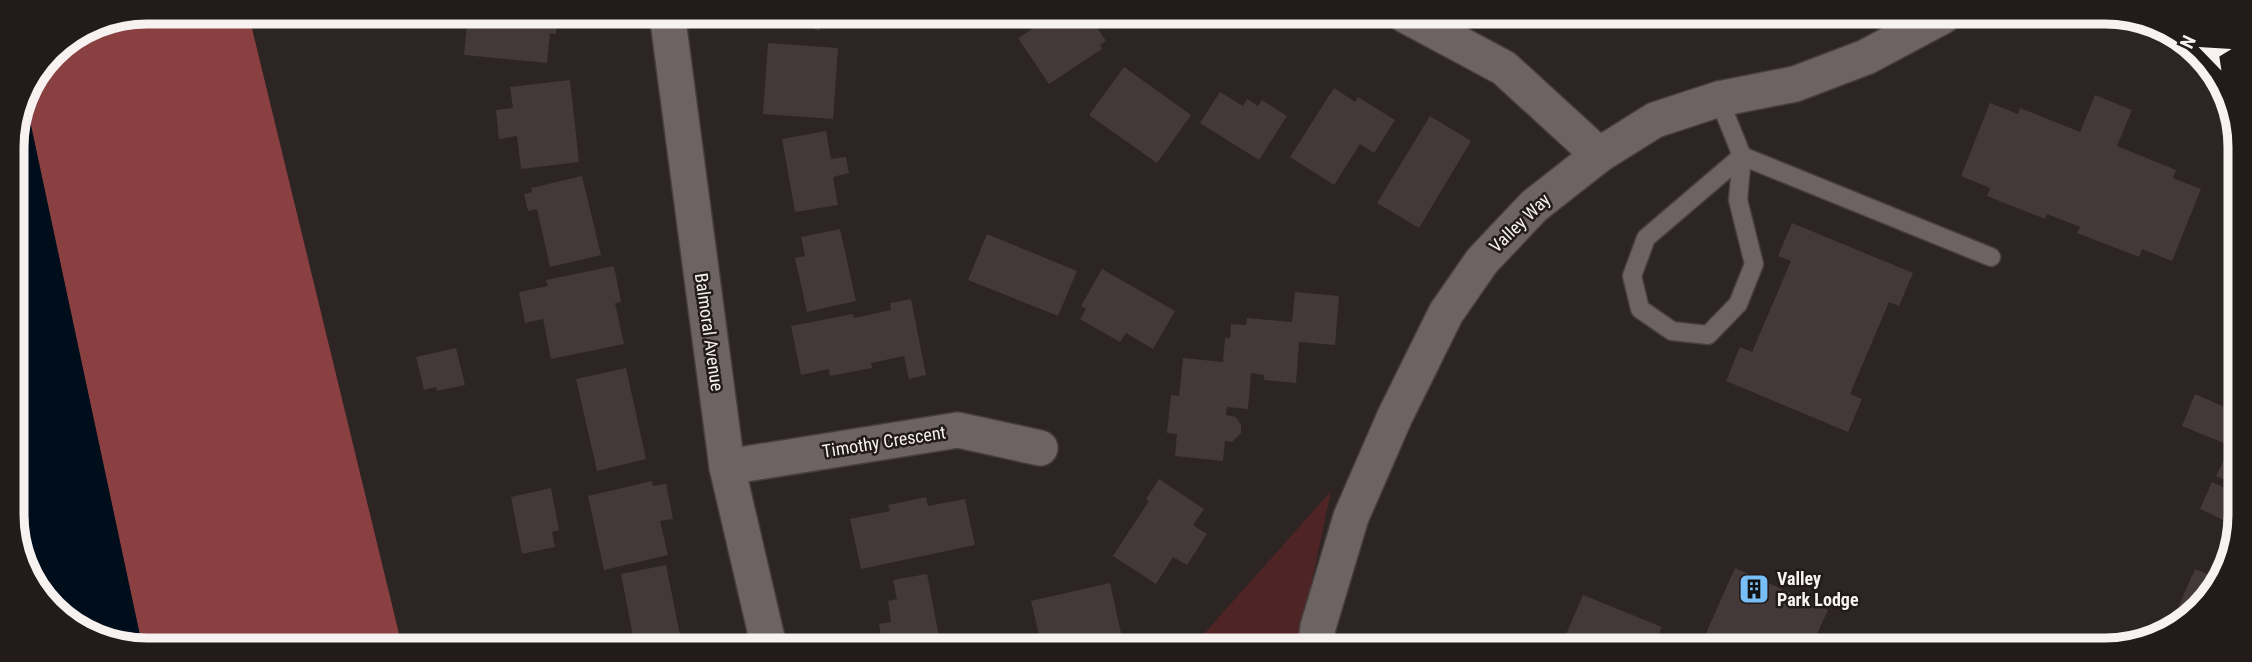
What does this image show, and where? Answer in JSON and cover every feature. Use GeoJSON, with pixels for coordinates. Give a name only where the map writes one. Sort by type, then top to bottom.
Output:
{"type":"FeatureCollection","features":[{"type":"Feature","properties":{"kind":"street","name":"Balmoral Avenue"},"geometry":{"type":"LineString","coordinates":[[668,24],[727,467],[767,638]]}},
{"type":"Feature","properties":{"kind":"street"},"geometry":{"type":"LineString","coordinates":[[1422,24],[1504,68],[1599,155]]}},
{"type":"Feature","properties":{"kind":"street","name":"Valley Way"},"geometry":{"type":"LineString","coordinates":[[1317,637],[1351,517],[1395,416],[1446,313],[1482,261],[1534,206],[1599,155],[1655,120],[1718,99],[1795,84],[1866,57],[1928,24]]}},
{"type":"Feature","properties":{"kind":"street","name":"Timothy Crescent"},"geometry":{"type":"LineString","coordinates":[[727,467],[958,430],[1040,449]]}},
{"type":"Feature","properties":{"kind":"lane"},"geometry":{"type":"LineString","coordinates":[[1718,99],[1742,156],[1738,200],[1754,264],[1738,304],[1708,335],[1672,331],[1640,309],[1632,276],[1646,238],[1742,156]]}},
{"type":"Feature","properties":{"kind":"lane"},"geometry":{"type":"LineString","coordinates":[[1742,156],[1991,257]]}},
{"type":"Feature","properties":{"kind":"shaded area"},"geometry":{"type":"Polygon","coordinates":[[[147,24],[251,24],[400,638],[140,637],[29,115],[37,93],[50,72],[66,55],[86,41],[108,31],[147,24]]]}},
{"type":"Feature","properties":{"kind":"shaded area"},"geometry":{"type":"Polygon","coordinates":[[[1331,491],[1300,637],[1201,637],[1331,491]]]}},
{"type":"Feature","properties":{"kind":"water"},"geometry":{"type":"Polygon","coordinates":[[[29,116],[140,637],[115,633],[93,625],[66,607],[45,583],[37,569],[27,539],[24,515],[25,139],[29,116]]]}},
{"type":"Feature","properties":{"kind":"building"},"geometry":{"type":"Polygon","coordinates":[[[467,24],[557,24],[556,34],[550,33],[547,63],[464,55],[467,24]]]}},
{"type":"Feature","properties":{"kind":"building"},"geometry":{"type":"Polygon","coordinates":[[[802,24],[822,24],[819,31],[802,24]]]}},
{"type":"Feature","properties":{"kind":"building"},"geometry":{"type":"Polygon","coordinates":[[[1040,24],[1095,24],[1106,41],[1100,45],[1102,49],[1049,84],[1018,38],[1040,24]]]}},
{"type":"Feature","properties":{"kind":"building"},"geometry":{"type":"Polygon","coordinates":[[[768,43],[838,48],[833,119],[763,114],[768,43]]]}},
{"type":"Feature","properties":{"kind":"building"},"geometry":{"type":"Polygon","coordinates":[[[1124,67],[1191,115],[1157,163],[1089,115],[1124,67]]]}},
{"type":"Feature","properties":{"kind":"building"},"geometry":{"type":"Polygon","coordinates":[[[570,80],[579,162],[521,169],[517,136],[499,139],[496,110],[513,108],[510,87],[570,80]]]}},
{"type":"Feature","properties":{"kind":"building"},"geometry":{"type":"Polygon","coordinates":[[[1334,88],[1355,102],[1358,97],[1395,120],[1374,153],[1360,144],[1334,185],[1290,157],[1334,88]]]}},
{"type":"Feature","properties":{"kind":"building"},"geometry":{"type":"Polygon","coordinates":[[[1220,92],[1243,106],[1247,99],[1258,106],[1262,100],[1287,116],[1259,160],[1200,123],[1220,92]]]}},
{"type":"Feature","properties":{"kind":"building"},"geometry":{"type":"Polygon","coordinates":[[[2095,95],[2132,110],[2117,146],[2176,170],[2173,178],[2201,189],[2172,261],[2142,249],[2139,257],[2077,233],[2080,227],[2047,214],[2045,219],[1987,196],[1990,188],[1961,176],[1990,103],[2018,114],[2020,108],[2080,132],[2095,95]]]}},
{"type":"Feature","properties":{"kind":"building"},"geometry":{"type":"Polygon","coordinates":[[[1430,116],[1471,141],[1419,228],[1377,203],[1430,116]]]}},
{"type":"Feature","properties":{"kind":"building"},"geometry":{"type":"Polygon","coordinates":[[[826,131],[831,159],[846,157],[849,173],[833,177],[838,205],[795,212],[782,139],[826,131]]]}},
{"type":"Feature","properties":{"kind":"building"},"geometry":{"type":"Polygon","coordinates":[[[582,176],[601,255],[550,267],[537,209],[528,211],[524,194],[532,192],[531,188],[582,176]]]}},
{"type":"Feature","properties":{"kind":"building"},"geometry":{"type":"Polygon","coordinates":[[[1792,223],[1913,273],[1899,306],[1889,302],[1850,394],[1862,399],[1848,432],[1726,381],[1740,347],[1752,352],[1791,261],[1778,256],[1792,223]]]}},
{"type":"Feature","properties":{"kind":"building"},"geometry":{"type":"Polygon","coordinates":[[[840,229],[856,301],[807,312],[795,258],[805,256],[801,237],[840,229]]]}},
{"type":"Feature","properties":{"kind":"building"},"geometry":{"type":"Polygon","coordinates":[[[987,234],[1077,271],[1058,316],[968,280],[987,234]]]}},
{"type":"Feature","properties":{"kind":"building"},"geometry":{"type":"Polygon","coordinates":[[[614,266],[621,302],[615,303],[624,344],[551,359],[543,319],[525,323],[519,292],[548,286],[546,280],[614,266]]]}},
{"type":"Feature","properties":{"kind":"building"},"geometry":{"type":"Polygon","coordinates":[[[1102,269],[1175,311],[1153,349],[1126,333],[1120,342],[1080,319],[1086,309],[1081,306],[1102,269]]]}},
{"type":"Feature","properties":{"kind":"building"},"geometry":{"type":"Polygon","coordinates":[[[1295,292],[1339,296],[1335,345],[1299,342],[1296,383],[1264,380],[1264,375],[1251,373],[1248,409],[1227,407],[1226,415],[1236,417],[1241,425],[1241,433],[1232,442],[1225,441],[1223,461],[1175,456],[1177,434],[1167,433],[1171,395],[1179,396],[1183,358],[1223,362],[1225,338],[1230,338],[1231,324],[1246,325],[1247,318],[1292,322],[1295,292]]]}},
{"type":"Feature","properties":{"kind":"building"},"geometry":{"type":"Polygon","coordinates":[[[911,299],[926,375],[909,379],[904,356],[871,363],[872,368],[830,376],[829,369],[801,375],[791,326],[891,310],[890,303],[911,299]]]}},
{"type":"Feature","properties":{"kind":"building"},"geometry":{"type":"Polygon","coordinates":[[[456,348],[465,385],[437,391],[436,387],[424,390],[416,357],[456,348]]]}},
{"type":"Feature","properties":{"kind":"building"},"geometry":{"type":"Polygon","coordinates":[[[626,368],[646,459],[597,471],[576,379],[626,368]]]}},
{"type":"Feature","properties":{"kind":"building"},"geometry":{"type":"Polygon","coordinates":[[[2195,394],[2228,408],[2226,444],[2182,426],[2195,394]]]}},
{"type":"Feature","properties":{"kind":"building"},"geometry":{"type":"Polygon","coordinates":[[[2228,451],[2228,481],[2216,476],[2228,451]]]}},
{"type":"Feature","properties":{"kind":"building"},"geometry":{"type":"Polygon","coordinates":[[[1159,479],[1204,509],[1193,525],[1207,534],[1187,565],[1173,557],[1156,584],[1113,556],[1149,501],[1146,499],[1159,479]]]}},
{"type":"Feature","properties":{"kind":"building"},"geometry":{"type":"Polygon","coordinates":[[[652,481],[653,486],[666,484],[673,519],[660,521],[668,555],[604,570],[588,496],[652,481]]]}},
{"type":"Feature","properties":{"kind":"building"},"geometry":{"type":"Polygon","coordinates":[[[2212,482],[2228,489],[2227,522],[2200,509],[2212,482]]]}},
{"type":"Feature","properties":{"kind":"building"},"geometry":{"type":"Polygon","coordinates":[[[551,488],[559,530],[552,532],[555,547],[522,554],[511,497],[551,488]]]}},
{"type":"Feature","properties":{"kind":"building"},"geometry":{"type":"Polygon","coordinates":[[[926,497],[928,506],[965,499],[975,545],[861,569],[850,519],[890,511],[888,505],[926,497]]]}},
{"type":"Feature","properties":{"kind":"building"},"geometry":{"type":"Polygon","coordinates":[[[666,565],[681,638],[633,638],[621,574],[666,565]]]}},
{"type":"Feature","properties":{"kind":"building","name":"Valley Park Lodge"},"geometry":{"type":"Polygon","coordinates":[[[1735,568],[1828,610],[1815,637],[1704,637],[1735,568]]]}},
{"type":"Feature","properties":{"kind":"building"},"geometry":{"type":"Polygon","coordinates":[[[2195,569],[2211,576],[2202,590],[2175,615],[2195,569]]]}},
{"type":"Feature","properties":{"kind":"building"},"geometry":{"type":"Polygon","coordinates":[[[927,574],[939,638],[881,638],[879,624],[891,622],[888,601],[897,599],[893,580],[927,574]]]}},
{"type":"Feature","properties":{"kind":"building"},"geometry":{"type":"Polygon","coordinates":[[[1110,583],[1122,638],[1040,638],[1031,601],[1110,583]]]}},
{"type":"Feature","properties":{"kind":"building"},"geometry":{"type":"Polygon","coordinates":[[[1583,595],[1662,627],[1657,637],[1565,637],[1583,595]]]}},
{"type":"Feature","properties":{"kind":"building"},"geometry":{"type":"Polygon","coordinates":[[[584,634],[585,638],[565,638],[584,634]]]}},
{"type":"Feature","properties":{"kind":"place","name":"Valley Park Lodge"},"geometry":{"type":"Point","coordinates":[1754,589]}}]}
